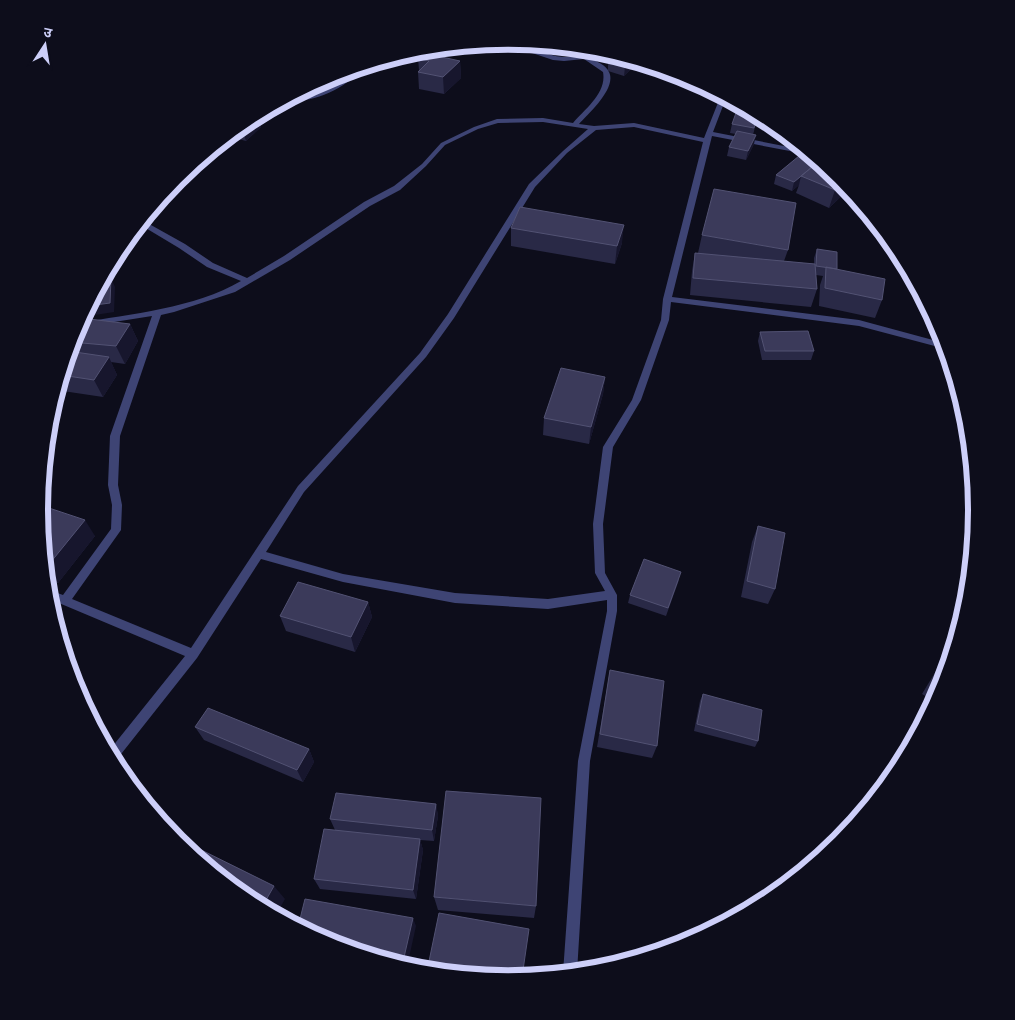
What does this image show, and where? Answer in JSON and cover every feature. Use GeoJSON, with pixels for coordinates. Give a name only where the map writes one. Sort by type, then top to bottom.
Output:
{"type":"FeatureCollection","features":[{"type":"Feature","properties":{"kind":"street"},"geometry":{"type":"LineString","coordinates":[[532,51],[553,59],[573,60],[586,58],[602,68],[607,74],[608,83],[603,92],[574,125]]}},
{"type":"Feature","properties":{"kind":"street"},"geometry":{"type":"LineString","coordinates":[[303,97],[316,96],[335,88],[352,77]]}},
{"type":"Feature","properties":{"kind":"street"},"geometry":{"type":"LineString","coordinates":[[570,966],[584,761],[612,611],[612,595],[600,573],[598,524],[608,447],[636,400],[664,320],[667,299],[708,137],[721,102]]}},
{"type":"Feature","properties":{"kind":"street"},"geometry":{"type":"LineString","coordinates":[[87,324],[171,310],[232,290],[287,258],[367,204],[397,188],[424,165],[443,144],[497,121],[543,120],[594,128],[634,125],[793,149]]}},
{"type":"Feature","properties":{"kind":"street"},"geometry":{"type":"LineString","coordinates":[[116,752],[193,654],[301,489],[423,355],[470,285],[532,186],[565,152],[594,128]]}},
{"type":"Feature","properties":{"kind":"street"},"geometry":{"type":"LineString","coordinates":[[147,226],[210,265],[247,281]]}},
{"type":"Feature","properties":{"kind":"street"},"geometry":{"type":"LineString","coordinates":[[667,299],[859,323],[936,344]]}},
{"type":"Feature","properties":{"kind":"street"},"geometry":{"type":"LineString","coordinates":[[65,600],[116,530],[117,505],[113,484],[115,436],[157,313]]}},
{"type":"Feature","properties":{"kind":"street"},"geometry":{"type":"LineString","coordinates":[[258,554],[343,578],[455,598],[548,604],[612,595]]}},
{"type":"Feature","properties":{"kind":"street"},"geometry":{"type":"LineString","coordinates":[[55,596],[193,654]]}},
{"type":"Feature","properties":{"kind":"building"},"geometry":{"type":"Polygon","coordinates":[[[437,56],[460,61],[443,77],[418,72],[429,61],[420,59],[437,56]]]}},
{"type":"Feature","properties":{"kind":"building"},"geometry":{"type":"Polygon","coordinates":[[[608,62],[626,66],[625,67],[608,62]]]}},
{"type":"Feature","properties":{"kind":"building"},"geometry":{"type":"Polygon","coordinates":[[[737,111],[755,123],[754,128],[732,124],[737,111]]]}},
{"type":"Feature","properties":{"kind":"building"},"geometry":{"type":"Polygon","coordinates":[[[737,131],[756,135],[748,151],[729,147],[737,131]]]}},
{"type":"Feature","properties":{"kind":"building"},"geometry":{"type":"Polygon","coordinates":[[[800,155],[813,166],[794,182],[776,175],[800,155]]]}},
{"type":"Feature","properties":{"kind":"building"},"geometry":{"type":"Polygon","coordinates":[[[813,166],[836,189],[835,190],[801,176],[813,166]]]}},
{"type":"Feature","properties":{"kind":"building"},"geometry":{"type":"Polygon","coordinates":[[[714,189],[796,203],[788,250],[702,235],[714,189]]]}},
{"type":"Feature","properties":{"kind":"building"},"geometry":{"type":"Polygon","coordinates":[[[520,207],[624,225],[617,246],[511,228],[520,207]]]}},
{"type":"Feature","properties":{"kind":"building"},"geometry":{"type":"Polygon","coordinates":[[[817,249],[837,252],[837,269],[816,266],[817,249]]]}},
{"type":"Feature","properties":{"kind":"building"},"geometry":{"type":"Polygon","coordinates":[[[695,253],[815,264],[817,289],[693,278],[695,253]]]}},
{"type":"Feature","properties":{"kind":"building"},"geometry":{"type":"Polygon","coordinates":[[[826,267],[885,279],[882,300],[825,288],[826,267]]]}},
{"type":"Feature","properties":{"kind":"building"},"geometry":{"type":"Polygon","coordinates":[[[110,278],[110,303],[96,305],[109,280],[110,278]]]}},
{"type":"Feature","properties":{"kind":"building"},"geometry":{"type":"Polygon","coordinates":[[[90,319],[130,324],[116,346],[80,343],[90,319]]]}},
{"type":"Feature","properties":{"kind":"building"},"geometry":{"type":"Polygon","coordinates":[[[808,331],[814,351],[765,351],[760,332],[808,331]]]}},
{"type":"Feature","properties":{"kind":"building"},"geometry":{"type":"Polygon","coordinates":[[[76,352],[109,357],[94,380],[68,376],[76,352]]]}},
{"type":"Feature","properties":{"kind":"building"},"geometry":{"type":"Polygon","coordinates":[[[561,368],[605,377],[591,427],[544,418],[561,368]]]}},
{"type":"Feature","properties":{"kind":"building"},"geometry":{"type":"Polygon","coordinates":[[[48,509],[85,520],[50,563],[48,540],[48,509]]]}},
{"type":"Feature","properties":{"kind":"building"},"geometry":{"type":"Polygon","coordinates":[[[758,526],[785,533],[775,589],[747,581],[758,526]]]}},
{"type":"Feature","properties":{"kind":"building"},"geometry":{"type":"Polygon","coordinates":[[[644,559],[681,572],[668,608],[630,595],[644,559]]]}},
{"type":"Feature","properties":{"kind":"building"},"geometry":{"type":"Polygon","coordinates":[[[298,582],[368,602],[351,637],[280,616],[298,582]]]}},
{"type":"Feature","properties":{"kind":"building"},"geometry":{"type":"Polygon","coordinates":[[[610,670],[664,681],[657,746],[600,734],[610,670]]]}},
{"type":"Feature","properties":{"kind":"building"},"geometry":{"type":"Polygon","coordinates":[[[703,694],[762,710],[758,741],[697,724],[703,694]]]}},
{"type":"Feature","properties":{"kind":"building"},"geometry":{"type":"Polygon","coordinates":[[[208,708],[309,749],[297,770],[195,727],[208,708]]]}},
{"type":"Feature","properties":{"kind":"building"},"geometry":{"type":"Polygon","coordinates":[[[446,791],[541,798],[536,906],[434,897],[446,791]]]}},
{"type":"Feature","properties":{"kind":"building"},"geometry":{"type":"Polygon","coordinates":[[[336,793],[436,804],[432,830],[330,819],[336,793]]]}},
{"type":"Feature","properties":{"kind":"building"},"geometry":{"type":"Polygon","coordinates":[[[324,829],[420,839],[413,890],[314,879],[324,829]]]}},
{"type":"Feature","properties":{"kind":"building"},"geometry":{"type":"Polygon","coordinates":[[[194,846],[274,886],[266,901],[227,875],[194,846]]]}},
{"type":"Feature","properties":{"kind":"building"},"geometry":{"type":"Polygon","coordinates":[[[305,899],[413,918],[404,958],[360,946],[300,921],[305,899]]]}},
{"type":"Feature","properties":{"kind":"building"},"geometry":{"type":"Polygon","coordinates":[[[439,913],[529,929],[523,969],[477,969],[429,963],[439,913]]]}}]}
